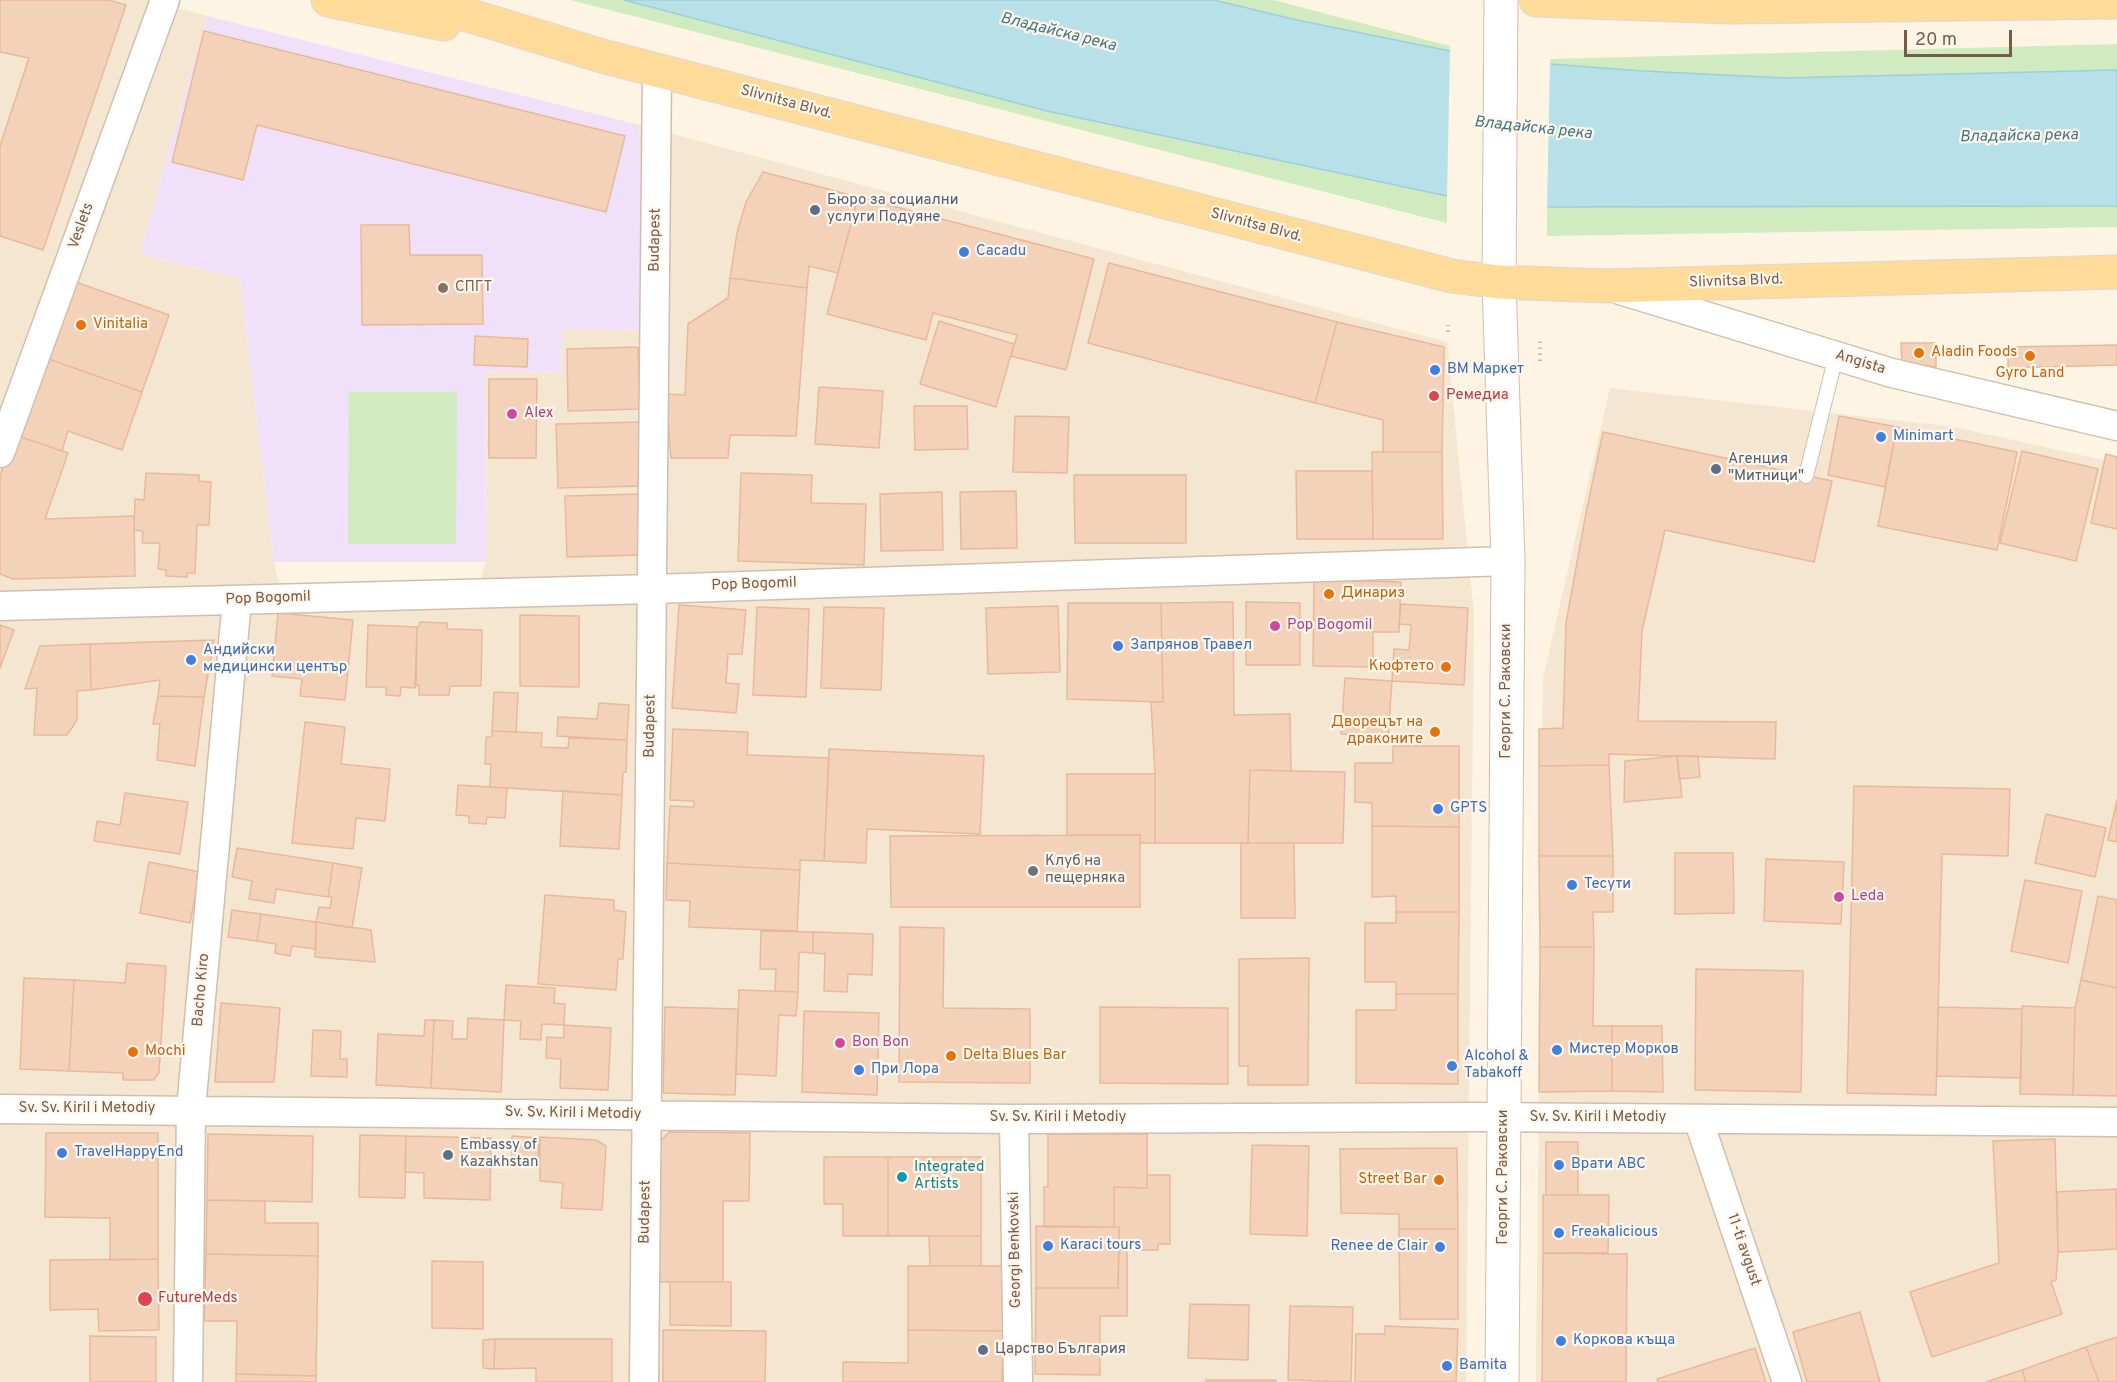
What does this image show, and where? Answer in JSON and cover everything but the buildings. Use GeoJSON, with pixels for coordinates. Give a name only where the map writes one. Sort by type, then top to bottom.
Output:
{"type":"FeatureCollection","features":[{"type":"Feature","properties":{"kind":"main road"},"geometry":{"type":"LineString","coordinates":[[328,0],[602,56]]}},
{"type":"Feature","properties":{"kind":"main road","name":"Slivnitsa Blvd."},"geometry":{"type":"LineString","coordinates":[[419,0],[602,56],[1452,276],[1499,282],[1606,286],[2117,272]]}},
{"type":"Feature","properties":{"kind":"main road"},"geometry":{"type":"LineString","coordinates":[[1536,0],[1729,7],[2117,2]]}},
{"type":"Feature","properties":{"kind":"street","name":"Veslets"},"geometry":{"type":"LineString","coordinates":[[0,453],[165,0]]}},
{"type":"Feature","properties":{"kind":"street","name":"Георги С. Раковски"},"geometry":{"type":"LineString","coordinates":[[1501,0],[1499,282],[1508,561],[1503,1382]]}},
{"type":"Feature","properties":{"kind":"street","name":"Budapest"},"geometry":{"type":"LineString","coordinates":[[644,1382],[657,69]]}},
{"type":"Feature","properties":{"kind":"street","name":"Angista"},"geometry":{"type":"LineString","coordinates":[[1606,286],[1892,373],[2117,426]]}},
{"type":"Feature","properties":{"kind":"street","name":"Pop Bogomil"},"geometry":{"type":"LineString","coordinates":[[0,606],[652,589],[1508,561]]}},
{"type":"Feature","properties":{"kind":"street","name":"Bacho Kiro"},"geometry":{"type":"LineString","coordinates":[[188,1382],[191,1109],[237,600]]}},
{"type":"Feature","properties":{"kind":"street","name":"Sv. Sv. Kiril i Metodiy"},"geometry":{"type":"LineString","coordinates":[[0,1108],[1014,1119],[1505,1117],[2117,1122]]}},
{"type":"Feature","properties":{"kind":"street","name":"Georgi Benkovski"},"geometry":{"type":"LineString","coordinates":[[1014,1119],[1018,1382]]}},
{"type":"Feature","properties":{"kind":"street","name":"11-ti avgust"},"geometry":{"type":"LineString","coordinates":[[1698,1119],[1787,1382]]}},
{"type":"Feature","properties":{"kind":"lane"},"geometry":{"type":"LineString","coordinates":[[1806,476],[1836,356]]}},
{"type":"Feature","properties":{"kind":"path"},"geometry":{"type":"LineString","coordinates":[[1448,325],[1448,332]]}},
{"type":"Feature","properties":{"kind":"path"},"geometry":{"type":"LineString","coordinates":[[1539,363],[1540,338]]}},
{"type":"Feature","properties":{"kind":"shaded area"},"geometry":{"type":"Polygon","coordinates":[[[0,0],[147,0],[207,16],[140,254],[240,278],[274,562],[283,601],[470,610],[486,562],[485,371],[561,373],[562,329],[645,331],[639,125],[1447,342],[1474,613],[1466,1382],[0,1382],[0,0]]]}},
{"type":"Feature","properties":{"kind":"shaded area","name":"СПГТ"},"geometry":{"type":"Polygon","coordinates":[[[207,16],[639,125],[645,331],[562,329],[561,373],[485,371],[486,562],[274,562],[240,278],[140,254],[207,16]]]}},
{"type":"Feature","properties":{"kind":"shaded area"},"geometry":{"type":"Polygon","coordinates":[[[1610,388],[1955,427],[2117,463],[2117,1382],[1536,1382],[1543,678],[1610,388]]]}},
{"type":"Feature","properties":{"kind":"green space"},"geometry":{"type":"Polygon","coordinates":[[[570,0],[624,0],[1047,111],[1447,196],[1447,223],[570,0]]]}},
{"type":"Feature","properties":{"kind":"green space"},"geometry":{"type":"Polygon","coordinates":[[[1214,0],[1273,0],[1450,46],[1450,51],[1297,20],[1214,0]]]}},
{"type":"Feature","properties":{"kind":"green space"},"geometry":{"type":"Polygon","coordinates":[[[2117,44],[2117,70],[1784,78],[1550,64],[1550,59],[2117,44]]]}},
{"type":"Feature","properties":{"kind":"green space"},"geometry":{"type":"Polygon","coordinates":[[[2117,206],[2117,227],[1547,236],[1547,207],[2117,206]]]}},
{"type":"Feature","properties":{"kind":"green space"},"geometry":{"type":"Polygon","coordinates":[[[349,392],[457,392],[456,544],[348,544],[349,392]]]}},
{"type":"Feature","properties":{"kind":"water","name":"Владайска река"},"geometry":{"type":"Polygon","coordinates":[[[624,0],[1214,0],[1297,20],[1450,51],[1550,64],[1784,78],[2117,70],[2117,206],[1547,207],[1447,196],[1047,111],[624,0]]]}},
{"type":"Feature","properties":{"kind":"pier"},"geometry":{"type":"Polygon","coordinates":[[[1450,48],[1550,61],[1547,210],[1447,199],[1450,48]]]}},
{"type":"Feature","properties":{"kind":"place","name":"Бюро за социални услуги Подуяне"},"geometry":{"type":"Point","coordinates":[815,210]}},
{"type":"Feature","properties":{"kind":"place","name":"Cacadu"},"geometry":{"type":"Point","coordinates":[964,252]}},
{"type":"Feature","properties":{"kind":"place","name":"СПГТ"},"geometry":{"type":"Point","coordinates":[443,288]}},
{"type":"Feature","properties":{"kind":"place","name":"Vinitalia"},"geometry":{"type":"Point","coordinates":[81,325]}},
{"type":"Feature","properties":{"kind":"place","name":"Aladin Foods"},"geometry":{"type":"Point","coordinates":[1919,353]}},
{"type":"Feature","properties":{"kind":"place","name":"Gyro Land"},"geometry":{"type":"Point","coordinates":[2030,356]}},
{"type":"Feature","properties":{"kind":"place","name":"ВМ Маркет"},"geometry":{"type":"Point","coordinates":[1435,370]}},
{"type":"Feature","properties":{"kind":"place","name":"Ремедиа"},"geometry":{"type":"Point","coordinates":[1434,396]}},
{"type":"Feature","properties":{"kind":"place","name":"Alex"},"geometry":{"type":"Point","coordinates":[512,414]}},
{"type":"Feature","properties":{"kind":"place","name":"Minimart"},"geometry":{"type":"Point","coordinates":[1881,437]}},
{"type":"Feature","properties":{"kind":"place","name":"Агенция \"Митници\""},"geometry":{"type":"Point","coordinates":[1716,469]}},
{"type":"Feature","properties":{"kind":"place","name":"Динариз"},"geometry":{"type":"Point","coordinates":[1329,594]}},
{"type":"Feature","properties":{"kind":"place","name":"Pop Bogomil"},"geometry":{"type":"Point","coordinates":[1275,626]}},
{"type":"Feature","properties":{"kind":"place","name":"Запрянов Травел"},"geometry":{"type":"Point","coordinates":[1118,646]}},
{"type":"Feature","properties":{"kind":"place","name":"Андийски медицински център"},"geometry":{"type":"Point","coordinates":[191,660]}},
{"type":"Feature","properties":{"kind":"place","name":"Кюфтето"},"geometry":{"type":"Point","coordinates":[1446,667]}},
{"type":"Feature","properties":{"kind":"place","name":"Дворецът на драконите"},"geometry":{"type":"Point","coordinates":[1435,732]}},
{"type":"Feature","properties":{"kind":"place","name":"GPTS"},"geometry":{"type":"Point","coordinates":[1438,809]}},
{"type":"Feature","properties":{"kind":"place","name":"Клуб на пещерняка"},"geometry":{"type":"Point","coordinates":[1033,871]}},
{"type":"Feature","properties":{"kind":"place","name":"Тесути"},"geometry":{"type":"Point","coordinates":[1572,885]}},
{"type":"Feature","properties":{"kind":"place","name":"Leda"},"geometry":{"type":"Point","coordinates":[1839,897]}},
{"type":"Feature","properties":{"kind":"place","name":"Bon Bon"},"geometry":{"type":"Point","coordinates":[840,1043]}},
{"type":"Feature","properties":{"kind":"place","name":"Мистер Морков"},"geometry":{"type":"Point","coordinates":[1557,1050]}},
{"type":"Feature","properties":{"kind":"place","name":"Mochi"},"geometry":{"type":"Point","coordinates":[133,1052]}},
{"type":"Feature","properties":{"kind":"place","name":"Delta Blues Bar"},"geometry":{"type":"Point","coordinates":[951,1056]}},
{"type":"Feature","properties":{"kind":"place","name":"Alcohol & Tabakoff"},"geometry":{"type":"Point","coordinates":[1452,1066]}},
{"type":"Feature","properties":{"kind":"place","name":"При Лора"},"geometry":{"type":"Point","coordinates":[859,1070]}},
{"type":"Feature","properties":{"kind":"place","name":"TravelHappyEnd"},"geometry":{"type":"Point","coordinates":[62,1153]}},
{"type":"Feature","properties":{"kind":"place","name":"Embassy of Kazakhstan"},"geometry":{"type":"Point","coordinates":[448,1155]}},
{"type":"Feature","properties":{"kind":"place","name":"Врати ABC"},"geometry":{"type":"Point","coordinates":[1559,1165]}},
{"type":"Feature","properties":{"kind":"place","name":"Integrated Artists"},"geometry":{"type":"Point","coordinates":[902,1177]}},
{"type":"Feature","properties":{"kind":"place","name":"Street Bar"},"geometry":{"type":"Point","coordinates":[1439,1180]}},
{"type":"Feature","properties":{"kind":"place","name":"Freakalicious"},"geometry":{"type":"Point","coordinates":[1559,1233]}},
{"type":"Feature","properties":{"kind":"place","name":"Karaci tours"},"geometry":{"type":"Point","coordinates":[1048,1246]}},
{"type":"Feature","properties":{"kind":"place","name":"Renee de Clair"},"geometry":{"type":"Point","coordinates":[1440,1247]}},
{"type":"Feature","properties":{"kind":"place","name":"FutureMeds"},"geometry":{"type":"Point","coordinates":[145,1299]}},
{"type":"Feature","properties":{"kind":"place","name":"Коркова къща"},"geometry":{"type":"Point","coordinates":[1561,1341]}},
{"type":"Feature","properties":{"kind":"place","name":"Царство България"},"geometry":{"type":"Point","coordinates":[983,1350]}},
{"type":"Feature","properties":{"kind":"place","name":"Bamita"},"geometry":{"type":"Point","coordinates":[1447,1366]}}]}
